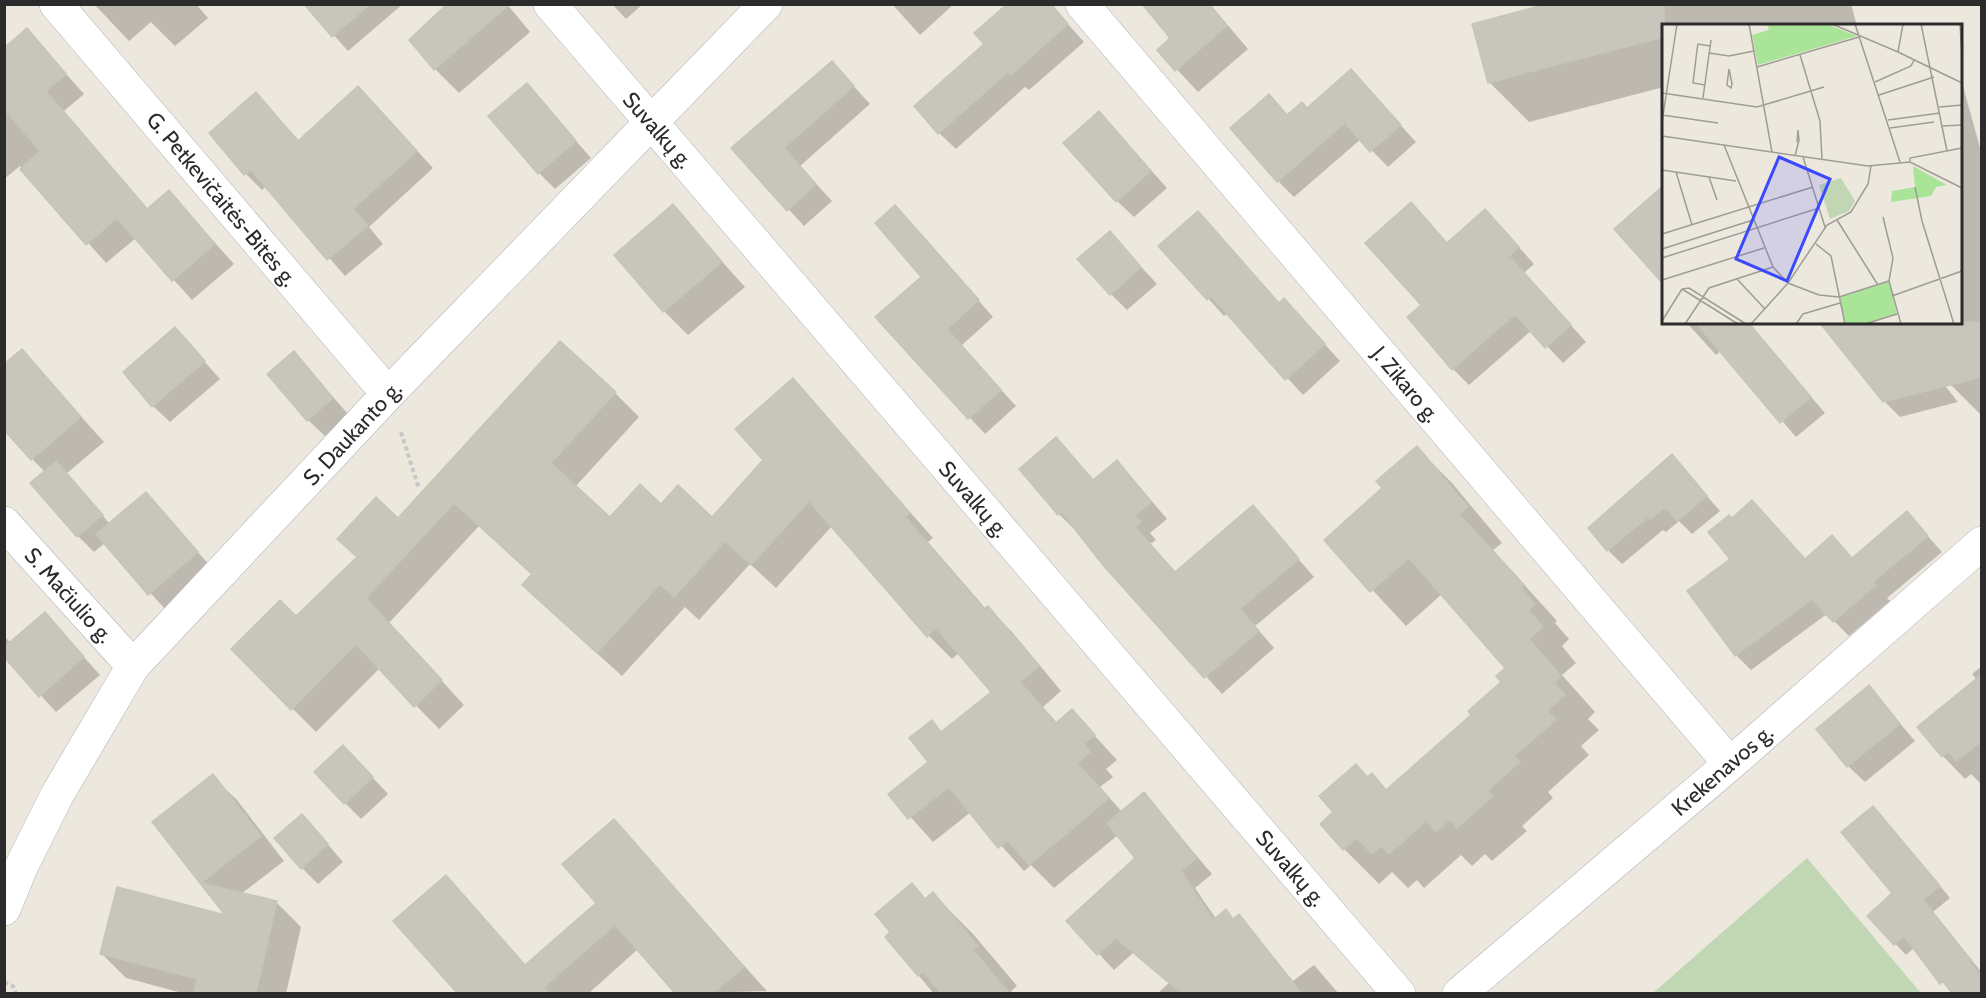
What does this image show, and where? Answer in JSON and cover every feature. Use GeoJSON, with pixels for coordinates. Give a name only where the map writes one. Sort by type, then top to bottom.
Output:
{"type":"FeatureCollection","features":[{"type":"Feature","properties":{"kind":"street","name":"G. Petkevičaitės-Bitės g."},"geometry":{"type":"LineString","coordinates":[[56,4],[388,394]]}},
{"type":"Feature","properties":{"kind":"street","name":"Suvalkų g."},"geometry":{"type":"LineString","coordinates":[[550,4],[1399,993]]}},
{"type":"Feature","properties":{"kind":"street","name":"J. Zikaro g."},"geometry":{"type":"LineString","coordinates":[[1082,4],[1730,764]]}},
{"type":"Feature","properties":{"kind":"street","name":"S. Daukanto g."},"geometry":{"type":"LineString","coordinates":[[4,909],[22,865],[57,795],[133,666],[388,394],[651,122],[755,8]]}},
{"type":"Feature","properties":{"kind":"street","name":"S. Mačiulio g."},"geometry":{"type":"LineString","coordinates":[[4,523],[133,666]]}},
{"type":"Feature","properties":{"kind":"street","name":"Krekenavos g."},"geometry":{"type":"LineString","coordinates":[[1459,993],[1730,764],[1982,543]]}},
{"type":"Feature","properties":{"kind":"path"},"geometry":{"type":"LineString","coordinates":[[388,394],[419,489]]}},
{"type":"Feature","properties":{"kind":"path"},"geometry":{"type":"LineString","coordinates":[[4,982],[13,986],[16,993]]}},
{"type":"Feature","properties":{"kind":"green space"},"geometry":{"type":"Polygon","coordinates":[[[1807,858],[1921,993],[1653,993],[1807,858]]]}},
{"type":"Feature","properties":{"kind":"building"},"geometry":{"type":"Polygon","coordinates":[[[304,4],[370,4],[332,37],[304,4]]]}},
{"type":"Feature","properties":{"kind":"building"},"geometry":{"type":"Polygon","coordinates":[[[447,4],[510,4],[434,70],[409,40],[447,4]]]}},
{"type":"Feature","properties":{"kind":"building"},"geometry":{"type":"Polygon","coordinates":[[[1007,4],[1051,4],[1068,24],[1011,75],[1008,72],[938,134],[914,106],[984,44],[974,33],[1007,4]]]}},
{"type":"Feature","properties":{"kind":"building"},"geometry":{"type":"Polygon","coordinates":[[[1142,4],[1209,4],[1227,26],[1175,71],[1157,50],[1170,38],[1142,4]]]}},
{"type":"Feature","properties":{"kind":"building"},"geometry":{"type":"Polygon","coordinates":[[[1546,4],[1664,4],[1662,38],[1488,83],[1472,24],[1546,4]]]}},
{"type":"Feature","properties":{"kind":"building"},"geometry":{"type":"Polygon","coordinates":[[[27,28],[66,74],[46,91],[147,209],[169,190],[215,244],[172,281],[117,218],[86,245],[20,169],[40,151],[4,109],[4,48],[27,28]]]}},
{"type":"Feature","properties":{"kind":"building"},"geometry":{"type":"Polygon","coordinates":[[[832,61],[854,86],[784,148],[816,184],[787,211],[731,148],[832,61]]]}},
{"type":"Feature","properties":{"kind":"building"},"geometry":{"type":"Polygon","coordinates":[[[1351,69],[1401,125],[1370,152],[1345,123],[1277,182],[1230,128],[1269,94],[1287,115],[1302,102],[1307,108],[1351,69]]]}},
{"type":"Feature","properties":{"kind":"building"},"geometry":{"type":"Polygon","coordinates":[[[527,83],[576,141],[538,174],[488,116],[527,83]]]}},
{"type":"Feature","properties":{"kind":"building"},"geometry":{"type":"Polygon","coordinates":[[[358,86],[417,151],[353,209],[368,226],[327,260],[251,170],[244,175],[209,133],[256,92],[298,141],[358,86]]]}},
{"type":"Feature","properties":{"kind":"building"},"geometry":{"type":"Polygon","coordinates":[[[1099,111],[1151,171],[1116,202],[1063,143],[1099,111]]]}},
{"type":"Feature","properties":{"kind":"building"},"geometry":{"type":"Polygon","coordinates":[[[1662,187],[1662,283],[1614,229],[1662,187]]]}},
{"type":"Feature","properties":{"kind":"building"},"geometry":{"type":"Polygon","coordinates":[[[1411,202],[1447,243],[1485,209],[1519,247],[1509,256],[1571,325],[1545,348],[1515,314],[1452,370],[1407,317],[1421,305],[1365,243],[1411,202]]]}},
{"type":"Feature","properties":{"kind":"building"},"geometry":{"type":"Polygon","coordinates":[[[673,204],[722,262],[663,312],[614,255],[673,204]]]}},
{"type":"Feature","properties":{"kind":"building"},"geometry":{"type":"Polygon","coordinates":[[[895,205],[979,300],[947,329],[1001,390],[968,419],[875,317],[921,277],[875,223],[895,205]]]}},
{"type":"Feature","properties":{"kind":"building"},"geometry":{"type":"Polygon","coordinates":[[[1198,211],[1279,303],[1284,298],[1325,344],[1285,380],[1211,296],[1207,300],[1158,246],[1198,211]]]}},
{"type":"Feature","properties":{"kind":"building"},"geometry":{"type":"Polygon","coordinates":[[[1110,231],[1141,267],[1110,295],[1077,259],[1110,231]]]}},
{"type":"Feature","properties":{"kind":"building"},"geometry":{"type":"Polygon","coordinates":[[[1982,322],[1982,377],[1883,402],[1821,324],[1982,322]]]}},
{"type":"Feature","properties":{"kind":"building"},"geometry":{"type":"Polygon","coordinates":[[[1697,324],[1750,324],[1811,397],[1780,423],[1697,324]]]}},
{"type":"Feature","properties":{"kind":"building"},"geometry":{"type":"Polygon","coordinates":[[[175,327],[205,361],[152,407],[123,372],[175,327]]]}},
{"type":"Feature","properties":{"kind":"building"},"geometry":{"type":"Polygon","coordinates":[[[560,341],[616,392],[551,463],[610,517],[640,484],[661,504],[678,485],[712,517],[763,460],[735,429],[793,378],[910,513],[905,517],[984,609],[988,606],[1039,666],[1020,682],[1056,723],[1072,709],[1095,735],[1084,744],[1090,752],[1077,763],[1109,798],[1029,865],[1008,841],[998,848],[949,787],[908,819],[888,794],[928,762],[909,738],[932,720],[941,732],[991,692],[936,628],[927,637],[809,501],[751,565],[725,541],[674,597],[660,584],[597,653],[522,585],[532,574],[454,503],[366,598],[442,680],[414,707],[356,644],[291,710],[231,649],[280,600],[296,616],[357,557],[337,539],[376,497],[398,518],[560,341]]]}},
{"type":"Feature","properties":{"kind":"building"},"geometry":{"type":"Polygon","coordinates":[[[22,349],[81,417],[31,460],[4,430],[4,364],[22,349]]]}},
{"type":"Feature","properties":{"kind":"building"},"geometry":{"type":"Polygon","coordinates":[[[294,351],[333,398],[307,421],[267,374],[294,351]]]}},
{"type":"Feature","properties":{"kind":"building"},"geometry":{"type":"Polygon","coordinates":[[[1056,437],[1093,480],[1117,460],[1151,502],[1135,515],[1141,522],[1135,527],[1175,572],[1253,505],[1299,559],[1240,609],[1259,631],[1204,678],[1102,564],[1061,511],[1058,515],[1019,469],[1056,437]]]}},
{"type":"Feature","properties":{"kind":"building"},"geometry":{"type":"Polygon","coordinates":[[[1417,446],[1468,507],[1459,514],[1524,585],[1521,588],[1535,604],[1528,610],[1543,627],[1529,639],[1561,676],[1554,683],[1565,695],[1547,711],[1556,720],[1514,756],[1520,762],[1488,790],[1493,796],[1457,828],[1450,819],[1436,832],[1426,821],[1389,854],[1381,846],[1372,854],[1357,838],[1343,850],[1320,824],[1333,812],[1319,796],[1356,764],[1367,777],[1372,773],[1386,790],[1471,715],[1468,711],[1501,682],[1496,676],[1505,668],[1409,558],[1370,592],[1324,540],[1382,488],[1376,481],[1417,446]]]}},
{"type":"Feature","properties":{"kind":"building"},"geometry":{"type":"Polygon","coordinates":[[[1672,454],[1707,496],[1677,521],[1665,507],[1650,519],[1648,517],[1607,551],[1588,528],[1672,454]]]}},
{"type":"Feature","properties":{"kind":"building"},"geometry":{"type":"Polygon","coordinates":[[[56,461],[103,515],[77,537],[30,483],[56,461]]]}},
{"type":"Feature","properties":{"kind":"building"},"geometry":{"type":"Polygon","coordinates":[[[146,492],[198,552],[148,595],[96,534],[146,492]]]}},
{"type":"Feature","properties":{"kind":"building"},"geometry":{"type":"Polygon","coordinates":[[[1752,500],[1805,559],[1832,535],[1852,558],[1907,511],[1928,536],[1873,582],[1876,585],[1833,622],[1812,599],[1735,656],[1687,591],[1730,559],[1708,532],[1729,515],[1732,518],[1752,500]]]}},
{"type":"Feature","properties":{"kind":"building"},"geometry":{"type":"Polygon","coordinates":[[[45,612],[84,657],[39,697],[4,657],[4,647],[45,612]]]}},
{"type":"Feature","properties":{"kind":"building"},"geometry":{"type":"Polygon","coordinates":[[[1982,674],[1982,741],[1956,761],[1948,751],[1942,757],[1917,727],[1982,674]]]}},
{"type":"Feature","properties":{"kind":"building"},"geometry":{"type":"Polygon","coordinates":[[[1869,685],[1900,724],[1847,767],[1816,729],[1869,685]]]}},
{"type":"Feature","properties":{"kind":"building"},"geometry":{"type":"Polygon","coordinates":[[[343,745],[373,777],[344,804],[314,772],[343,745]]]}},
{"type":"Feature","properties":{"kind":"building"},"geometry":{"type":"Polygon","coordinates":[[[213,774],[261,836],[201,883],[277,901],[256,993],[194,993],[197,979],[100,954],[117,887],[225,915],[152,822],[213,774]]]}},
{"type":"Feature","properties":{"kind":"building"},"geometry":{"type":"Polygon","coordinates":[[[1144,792],[1197,858],[1181,871],[1213,920],[1226,909],[1233,919],[1239,914],[1301,993],[1181,993],[1116,938],[1097,955],[1066,921],[1135,858],[1107,823],[1144,792]]]}},
{"type":"Feature","properties":{"kind":"building"},"geometry":{"type":"Polygon","coordinates":[[[1873,806],[1940,886],[1923,900],[1982,977],[1982,993],[1953,993],[1943,981],[1940,984],[1904,936],[1894,945],[1867,916],[1892,893],[1841,832],[1873,806]]]}},
{"type":"Feature","properties":{"kind":"building"},"geometry":{"type":"Polygon","coordinates":[[[302,814],[328,844],[301,869],[274,838],[302,814]]]}},
{"type":"Feature","properties":{"kind":"building"},"geometry":{"type":"Polygon","coordinates":[[[614,819],[744,967],[713,993],[675,993],[615,925],[544,987],[549,993],[457,993],[393,921],[446,875],[525,965],[596,903],[562,864],[614,819]]]}},
{"type":"Feature","properties":{"kind":"building"},"geometry":{"type":"Polygon","coordinates":[[[912,883],[925,899],[933,892],[978,946],[973,950],[1009,993],[941,993],[923,972],[918,976],[885,937],[890,932],[875,914],[912,883]]]}}]}
